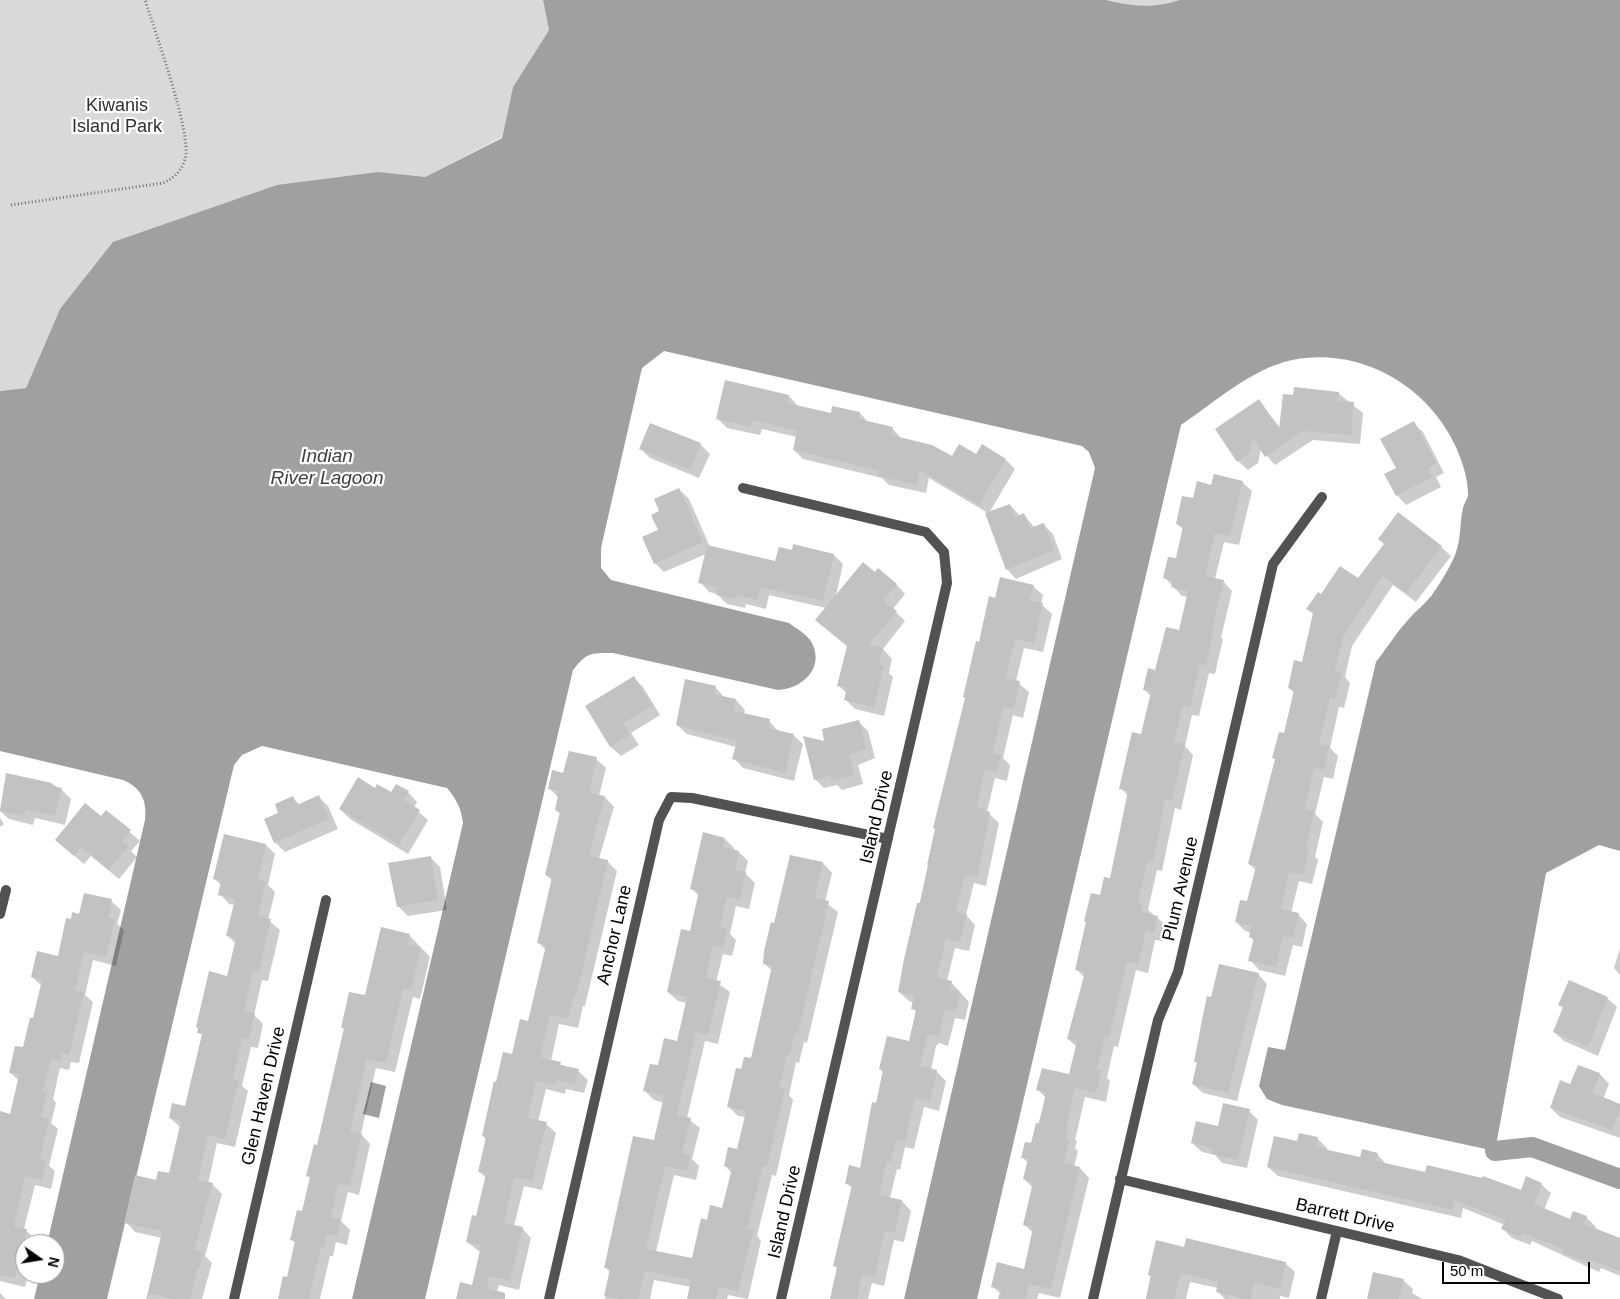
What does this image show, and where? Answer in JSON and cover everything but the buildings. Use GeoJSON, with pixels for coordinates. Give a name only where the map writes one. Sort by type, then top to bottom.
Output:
{"type":"FeatureCollection","features":[{"type":"Feature","properties":{"kind":"street","name":"Island Drive"},"geometry":{"type":"LineString","coordinates":[[743,488],[926,532],[944,552],[947,583],[781,1299]]}},
{"type":"Feature","properties":{"kind":"street","name":"Plum Avenue"},"geometry":{"type":"LineString","coordinates":[[1093,1299],[1158,1020],[1178,972],[1273,564],[1322,497]]}},
{"type":"Feature","properties":{"kind":"street","name":"Anchor Lane"},"geometry":{"type":"LineString","coordinates":[[549,1299],[659,820],[671,797],[692,798],[888,839]]}},
{"type":"Feature","properties":{"kind":"street"},"geometry":{"type":"LineString","coordinates":[[0,914],[6,890]]}},
{"type":"Feature","properties":{"kind":"street","name":"Glen Haven Drive"},"geometry":{"type":"LineString","coordinates":[[234,1299],[326,900]]}},
{"type":"Feature","properties":{"kind":"street","name":"Barrett Drive"},"geometry":{"type":"LineString","coordinates":[[1120,1179],[1458,1260],[1558,1299]]}},
{"type":"Feature","properties":{"kind":"street"},"geometry":{"type":"LineString","coordinates":[[1321,1299],[1337,1231]]}},
{"type":"Feature","properties":{"kind":"path"},"geometry":{"type":"LineString","coordinates":[[11,205],[163,183],[176,177],[186,158],[185,132],[145,0]]}},
{"type":"Feature","properties":{"kind":"green space","name":"Kiwanis Island Park"},"geometry":{"type":"Polygon","coordinates":[[[0,0],[543,0],[549,30],[513,87],[502,137],[425,177],[60,309],[26,388],[0,391],[0,0]]]}},
{"type":"Feature","properties":{"kind":"green space"},"geometry":{"type":"Polygon","coordinates":[[[1106,0],[1179,0],[1161,5],[1142,6],[1106,0]]]}},
{"type":"Feature","properties":{"kind":"water","name":"Indian River Lagoon"},"geometry":{"type":"Polygon","coordinates":[[[543,0],[1106,0],[1124,4],[1152,6],[1179,0],[1620,0],[1620,851],[1599,845],[1546,873],[1495,1151],[1282,1105],[1267,1099],[1259,1086],[1268,1047],[1285,1050],[1376,662],[1411,616],[1431,596],[1447,571],[1457,549],[1463,508],[1468,494],[1467,482],[1460,458],[1444,425],[1428,405],[1409,389],[1389,375],[1366,365],[1342,359],[1317,357],[1292,360],[1277,364],[1248,378],[1181,425],[977,1299],[904,1299],[1095,468],[1089,452],[1082,446],[664,351],[642,368],[601,548],[601,568],[611,580],[789,623],[802,632],[812,643],[815,652],[813,669],[802,682],[787,689],[778,690],[613,653],[590,655],[582,660],[573,670],[425,1299],[352,1299],[463,823],[460,808],[447,788],[262,746],[242,755],[234,765],[107,1299],[34,1299],[38,1284],[65,1284],[65,1234],[49,1234],[145,820],[145,807],[139,791],[123,780],[0,751],[0,391],[26,388],[60,309],[113,242],[277,185],[378,172],[425,177],[502,138],[513,87],[549,30],[543,0]]]}},
{"type":"Feature","properties":{"kind":"water"},"geometry":{"type":"Polygon","coordinates":[[[371,1082],[386,1086],[379,1118],[363,1114],[371,1082]]]}},
{"type":"Feature","properties":{"kind":"waterway"},"geometry":{"type":"LineString","coordinates":[[1495,1151],[1532,1147],[1620,1179]]}}]}
